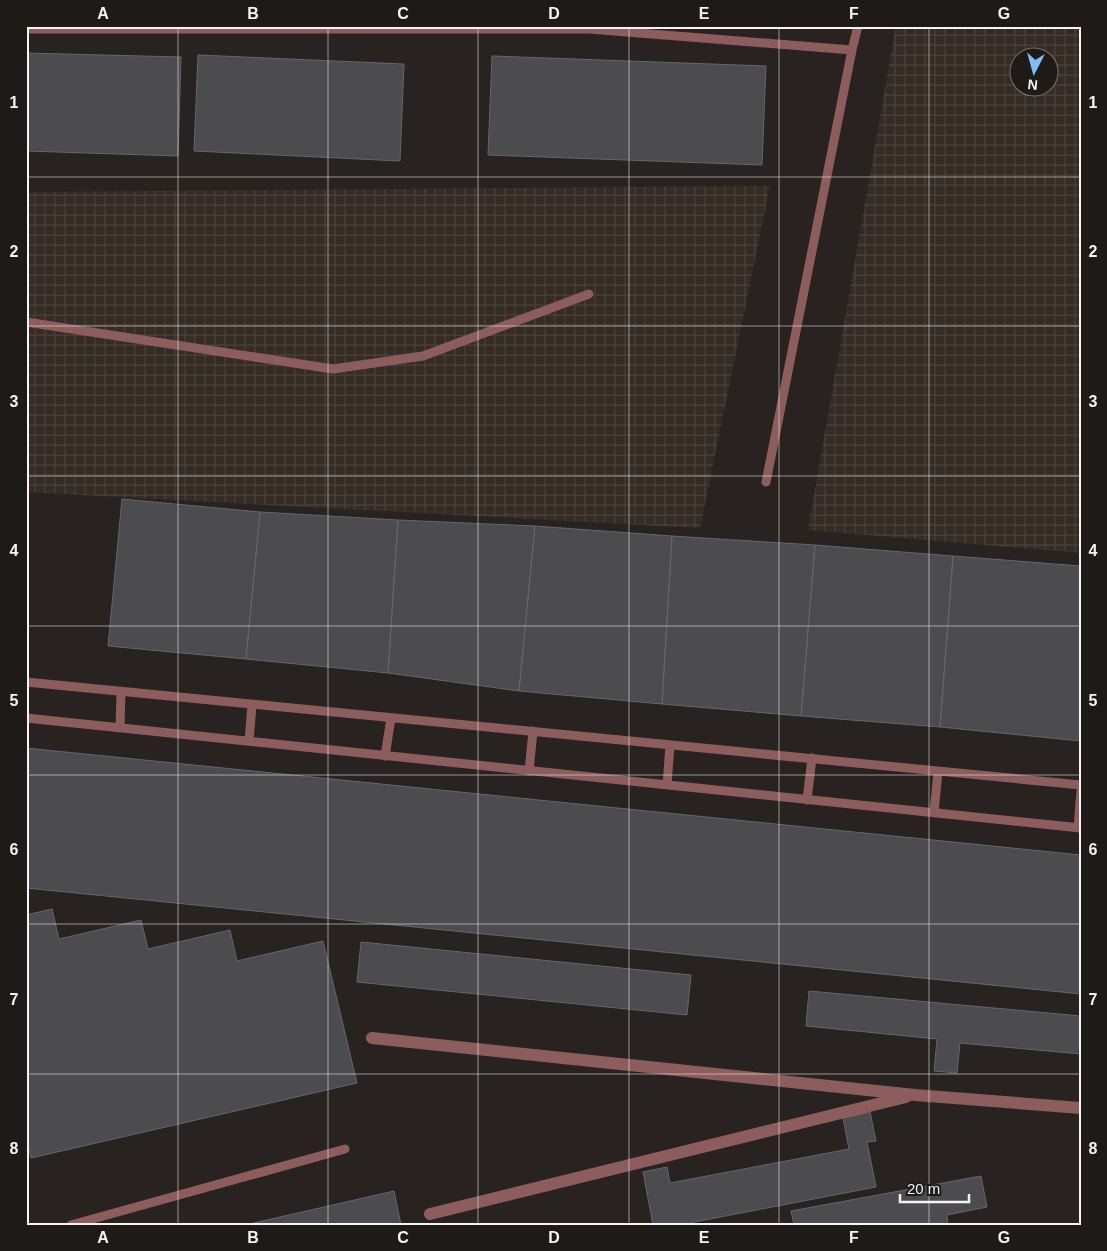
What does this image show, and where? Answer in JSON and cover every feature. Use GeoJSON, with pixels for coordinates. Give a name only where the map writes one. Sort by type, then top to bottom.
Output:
{"type":"FeatureCollection","features":[{"type":"Feature","properties":{"kind":"street"},"geometry":{"type":"LineString","coordinates":[[372,1038],[915,1095],[1081,1108]]}},
{"type":"Feature","properties":{"kind":"street"},"geometry":{"type":"LineString","coordinates":[[430,1214],[915,1095]]}},
{"type":"Feature","properties":{"kind":"lane"},"geometry":{"type":"LineString","coordinates":[[766,482],[858,26]]}},
{"type":"Feature","properties":{"kind":"lane"},"geometry":{"type":"LineString","coordinates":[[26,30],[589,29],[852,50]]}},
{"type":"Feature","properties":{"kind":"lane"},"geometry":{"type":"LineString","coordinates":[[26,322],[333,369],[423,356],[588,294]]}},
{"type":"Feature","properties":{"kind":"lane"},"geometry":{"type":"LineString","coordinates":[[26,682],[1081,785]]}},
{"type":"Feature","properties":{"kind":"lane"},"geometry":{"type":"LineString","coordinates":[[120,728],[121,692]]}},
{"type":"Feature","properties":{"kind":"lane"},"geometry":{"type":"LineString","coordinates":[[249,742],[252,704]]}},
{"type":"Feature","properties":{"kind":"lane"},"geometry":{"type":"LineString","coordinates":[[26,718],[1079,828],[1081,791]]}},
{"type":"Feature","properties":{"kind":"lane"},"geometry":{"type":"LineString","coordinates":[[385,756],[391,718]]}},
{"type":"Feature","properties":{"kind":"lane"},"geometry":{"type":"LineString","coordinates":[[529,771],[533,731]]}},
{"type":"Feature","properties":{"kind":"lane"},"geometry":{"type":"LineString","coordinates":[[667,785],[670,745]]}},
{"type":"Feature","properties":{"kind":"lane"},"geometry":{"type":"LineString","coordinates":[[807,800],[812,758]]}},
{"type":"Feature","properties":{"kind":"lane"},"geometry":{"type":"LineString","coordinates":[[934,813],[938,771]]}},
{"type":"Feature","properties":{"kind":"lane"},"geometry":{"type":"LineString","coordinates":[[71,1225],[346,1150]]}},
{"type":"Feature","properties":{"kind":"shaded area"},"geometry":{"type":"Polygon","coordinates":[[[896,26],[1081,26],[1081,553],[808,530],[896,26]]]}},
{"type":"Feature","properties":{"kind":"shaded area"},"geometry":{"type":"Polygon","coordinates":[[[770,186],[700,528],[26,492],[26,192],[770,186]]]}},
{"type":"Feature","properties":{"kind":"building"},"geometry":{"type":"Polygon","coordinates":[[[26,53],[181,57],[178,156],[26,151],[26,53]]]}},
{"type":"Feature","properties":{"kind":"building"},"geometry":{"type":"Polygon","coordinates":[[[198,55],[404,64],[400,161],[194,151],[198,55]]]}},
{"type":"Feature","properties":{"kind":"building"},"geometry":{"type":"Polygon","coordinates":[[[492,56],[766,66],[762,165],[488,155],[492,56]]]}},
{"type":"Feature","properties":{"kind":"building"},"geometry":{"type":"Polygon","coordinates":[[[122,499],[260,512],[246,659],[108,646],[122,499]]]}},
{"type":"Feature","properties":{"kind":"building"},"geometry":{"type":"Polygon","coordinates":[[[260,512],[398,520],[388,673],[246,659],[260,512]]]}},
{"type":"Feature","properties":{"kind":"building"},"geometry":{"type":"Polygon","coordinates":[[[398,520],[535,526],[519,691],[388,673],[398,520]]]}},
{"type":"Feature","properties":{"kind":"building"},"geometry":{"type":"Polygon","coordinates":[[[535,526],[672,536],[662,704],[519,691],[535,526]]]}},
{"type":"Feature","properties":{"kind":"building"},"geometry":{"type":"Polygon","coordinates":[[[672,536],[815,545],[801,716],[662,704],[672,536]]]}},
{"type":"Feature","properties":{"kind":"building"},"geometry":{"type":"Polygon","coordinates":[[[815,545],[953,556],[940,727],[801,716],[815,545]]]}},
{"type":"Feature","properties":{"kind":"building"},"geometry":{"type":"Polygon","coordinates":[[[953,556],[1081,566],[1081,741],[940,727],[953,556]]]}},
{"type":"Feature","properties":{"kind":"building"},"geometry":{"type":"Polygon","coordinates":[[[26,748],[1081,855],[1081,994],[26,888],[26,748]]]}},
{"type":"Feature","properties":{"kind":"building"},"geometry":{"type":"Polygon","coordinates":[[[52,909],[59,939],[141,920],[148,949],[230,930],[237,961],[323,941],[357,1083],[31,1158],[26,1137],[26,915],[52,909]]]}},
{"type":"Feature","properties":{"kind":"building"},"geometry":{"type":"Polygon","coordinates":[[[361,942],[691,975],[687,1015],[357,982],[361,942]]]}},
{"type":"Feature","properties":{"kind":"building"},"geometry":{"type":"Polygon","coordinates":[[[809,991],[1081,1016],[1081,1054],[960,1043],[957,1073],[934,1071],[937,1039],[806,1026],[809,991]]]}},
{"type":"Feature","properties":{"kind":"building"},"geometry":{"type":"Polygon","coordinates":[[[870,1112],[876,1141],[867,1142],[876,1187],[679,1225],[653,1225],[643,1172],[667,1167],[670,1183],[849,1149],[843,1118],[870,1112]]]}},
{"type":"Feature","properties":{"kind":"building"},"geometry":{"type":"Polygon","coordinates":[[[981,1176],[987,1207],[947,1215],[948,1225],[794,1225],[791,1211],[981,1176]]]}},
{"type":"Feature","properties":{"kind":"building"},"geometry":{"type":"Polygon","coordinates":[[[394,1191],[401,1225],[245,1225],[394,1191]]]}}]}
